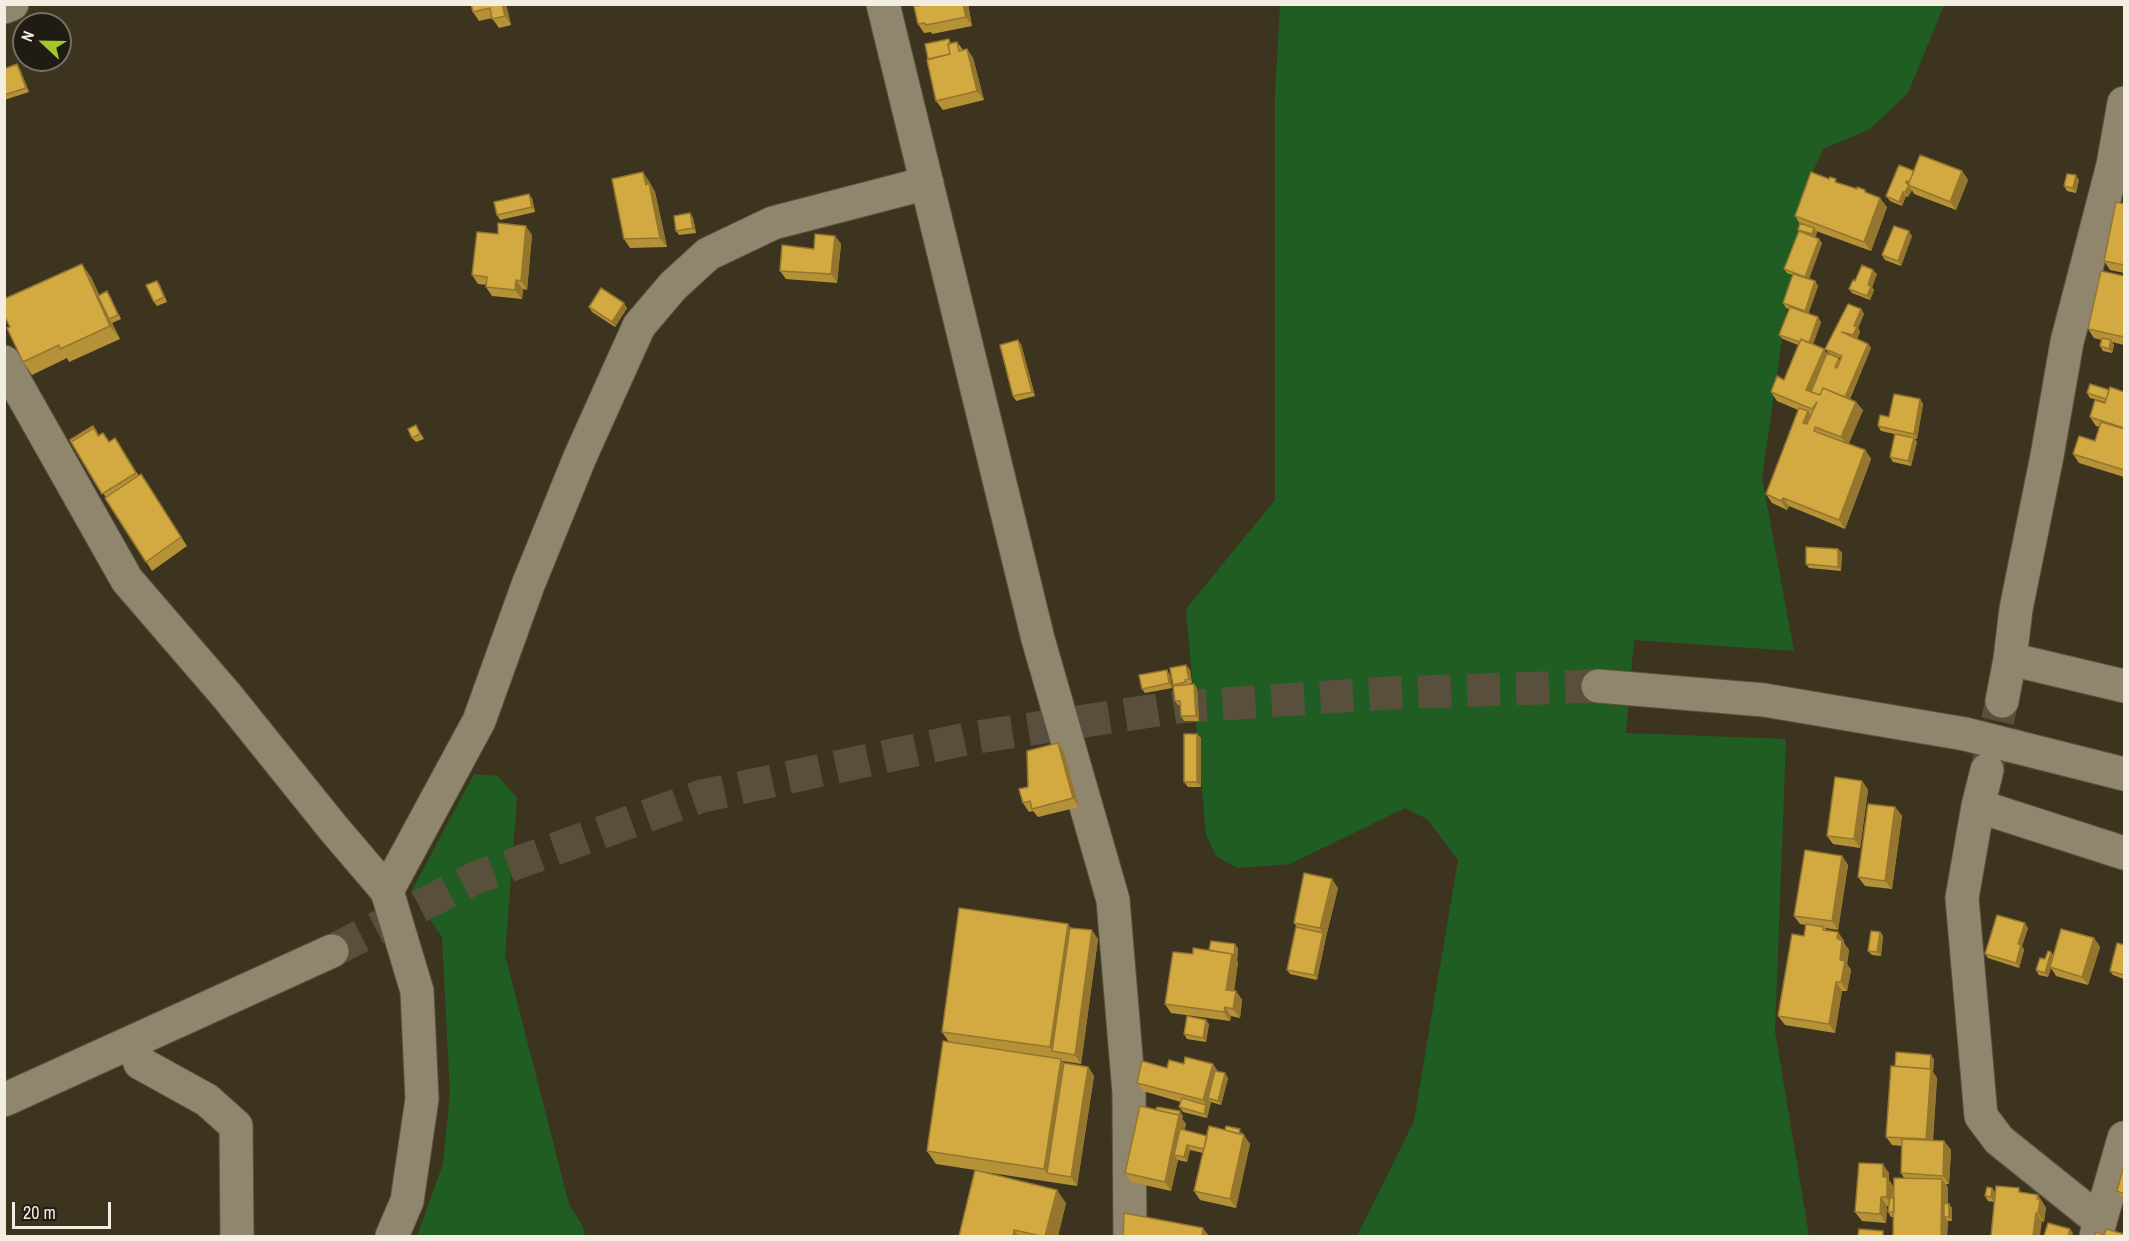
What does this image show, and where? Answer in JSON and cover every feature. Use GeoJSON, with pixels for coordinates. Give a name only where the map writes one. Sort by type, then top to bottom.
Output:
{"type":"FeatureCollection","features":[{"type":"Feature","properties":{"kind":"street"},"geometry":{"type":"LineString","coordinates":[[4,7],[12,4]]}},
{"type":"Feature","properties":{"kind":"street"},"geometry":{"type":"LineString","coordinates":[[883,4],[1038,639],[1113,900],[1129,1093],[1130,1236]]}},
{"type":"Feature","properties":{"kind":"street"},"geometry":{"type":"LineString","coordinates":[[2002,700],[2016,609],[2067,342],[2113,165],[2124,103]]}},
{"type":"Feature","properties":{"kind":"street"},"geometry":{"type":"LineString","coordinates":[[387,891],[479,721],[528,585],[580,457],[639,326],[673,286],[708,254],[773,223],[927,183]]}},
{"type":"Feature","properties":{"kind":"street"},"geometry":{"type":"LineString","coordinates":[[4,362],[127,580],[227,696],[387,891],[417,991],[422,1099],[407,1201],[392,1236]]}},
{"type":"Feature","properties":{"kind":"street"},"geometry":{"type":"LineString","coordinates":[[2010,659],[2124,686]]}},
{"type":"Feature","properties":{"kind":"street"},"geometry":{"type":"LineString","coordinates":[[1598,686],[1776,702],[1965,734],[2124,774]]}},
{"type":"Feature","properties":{"kind":"street"},"geometry":{"type":"LineString","coordinates":[[1987,770],[1978,806],[1962,898],[1981,1116],[1999,1140],[2098,1229],[2124,1138]]}},
{"type":"Feature","properties":{"kind":"street"},"geometry":{"type":"LineString","coordinates":[[1978,806],[2124,853]]}},
{"type":"Feature","properties":{"kind":"street"},"geometry":{"type":"LineString","coordinates":[[4,1100],[333,951]]}},
{"type":"Feature","properties":{"kind":"street"},"geometry":{"type":"LineString","coordinates":[[132,1042],[140,1064],[207,1100],[236,1126],[237,1236]]}},
{"type":"Feature","properties":{"kind":"green space"},"geometry":{"type":"Polygon","coordinates":[[[1280,5],[1944,5],[1908,93],[1870,129],[1823,149],[1803,194],[1762,478],[1794,651],[1634,640],[1626,733],[1786,739],[1775,1032],[1809,1236],[1357,1236],[1414,1121],[1458,860],[1427,819],[1405,808],[1290,864],[1238,868],[1217,857],[1206,835],[1186,609],[1275,500],[1275,95],[1280,5]]]}},
{"type":"Feature","properties":{"kind":"green space"},"geometry":{"type":"Polygon","coordinates":[[[474,774],[498,776],[517,798],[505,955],[569,1204],[583,1227],[585,1236],[417,1236],[443,1164],[450,1093],[442,937],[411,892],[474,774]]]}},
{"type":"Feature","properties":{"kind":"building"},"geometry":{"type":"Polygon","coordinates":[[[471,4],[502,4],[505,16],[492,19],[490,8],[473,12],[471,4]]]}},
{"type":"Feature","properties":{"kind":"building"},"geometry":{"type":"Polygon","coordinates":[[[919,4],[963,4],[966,17],[926,25],[925,23],[918,24],[914,6],[919,6],[919,4]]]}},
{"type":"Feature","properties":{"kind":"building"},"geometry":{"type":"Polygon","coordinates":[[[949,39],[950,54],[928,59],[925,44],[949,39]]]}},
{"type":"Feature","properties":{"kind":"building"},"geometry":{"type":"Polygon","coordinates":[[[957,42],[959,51],[967,49],[977,91],[936,101],[927,60],[950,54],[948,44],[957,42]]]}},
{"type":"Feature","properties":{"kind":"building"},"geometry":{"type":"Polygon","coordinates":[[[12,66],[12,72],[20,72],[26,88],[4,95],[4,69],[12,66]]]}},
{"type":"Feature","properties":{"kind":"building"},"geometry":{"type":"Polygon","coordinates":[[[1920,155],[1962,171],[1950,202],[1908,185],[1920,155]]]}},
{"type":"Feature","properties":{"kind":"building"},"geometry":{"type":"Polygon","coordinates":[[[1899,165],[1914,171],[1909,182],[1906,181],[1909,185],[1899,202],[1886,196],[1899,165]]]}},
{"type":"Feature","properties":{"kind":"building"},"geometry":{"type":"Polygon","coordinates":[[[643,172],[646,185],[649,183],[660,238],[624,239],[612,179],[643,172]]]}},
{"type":"Feature","properties":{"kind":"building"},"geometry":{"type":"Polygon","coordinates":[[[1811,172],[1829,179],[1830,177],[1836,179],[1835,182],[1857,189],[1857,187],[1880,198],[1864,242],[1795,216],[1811,172]]]}},
{"type":"Feature","properties":{"kind":"building"},"geometry":{"type":"Polygon","coordinates":[[[2067,174],[2076,175],[2073,188],[2064,186],[2067,174]]]}},
{"type":"Feature","properties":{"kind":"building"},"geometry":{"type":"Polygon","coordinates":[[[529,194],[532,207],[497,215],[494,202],[529,194]]]}},
{"type":"Feature","properties":{"kind":"building"},"geometry":{"type":"Polygon","coordinates":[[[2116,202],[2124,204],[2124,265],[2104,261],[2116,202]]]}},
{"type":"Feature","properties":{"kind":"building"},"geometry":{"type":"Polygon","coordinates":[[[690,213],[693,228],[676,231],[674,216],[690,213]]]}},
{"type":"Feature","properties":{"kind":"building"},"geometry":{"type":"Polygon","coordinates":[[[498,223],[526,226],[521,281],[516,280],[515,290],[486,287],[487,277],[472,275],[477,232],[498,234],[498,223]]]}},
{"type":"Feature","properties":{"kind":"building"},"geometry":{"type":"Polygon","coordinates":[[[1800,223],[1814,228],[1812,234],[1798,230],[1800,223]]]}},
{"type":"Feature","properties":{"kind":"building"},"geometry":{"type":"Polygon","coordinates":[[[1894,226],[1909,231],[1898,261],[1882,255],[1894,226]]]}},
{"type":"Feature","properties":{"kind":"building"},"geometry":{"type":"Polygon","coordinates":[[[1799,231],[1819,239],[1805,277],[1784,269],[1799,231]]]}},
{"type":"Feature","properties":{"kind":"building"},"geometry":{"type":"Polygon","coordinates":[[[815,234],[835,236],[831,274],[780,271],[782,245],[814,249],[815,234]]]}},
{"type":"Feature","properties":{"kind":"building"},"geometry":{"type":"Polygon","coordinates":[[[82,264],[110,326],[60,349],[59,345],[23,362],[7,328],[10,327],[4,315],[4,299],[82,264]]]}},
{"type":"Feature","properties":{"kind":"building"},"geometry":{"type":"Polygon","coordinates":[[[1862,265],[1873,270],[1867,296],[1849,289],[1862,265]]]}},
{"type":"Feature","properties":{"kind":"building"},"geometry":{"type":"Polygon","coordinates":[[[2101,271],[2124,276],[2124,337],[2088,329],[2101,271]]]}},
{"type":"Feature","properties":{"kind":"building"},"geometry":{"type":"Polygon","coordinates":[[[1793,274],[1815,281],[1805,311],[1783,303],[1793,274]]]}},
{"type":"Feature","properties":{"kind":"building"},"geometry":{"type":"Polygon","coordinates":[[[157,281],[164,297],[154,302],[146,285],[157,281]]]}},
{"type":"Feature","properties":{"kind":"building"},"geometry":{"type":"Polygon","coordinates":[[[601,288],[624,303],[612,322],[589,307],[601,288]]]}},
{"type":"Feature","properties":{"kind":"building"},"geometry":{"type":"Polygon","coordinates":[[[107,291],[118,315],[109,319],[98,296],[107,291]]]}},
{"type":"Feature","properties":{"kind":"building"},"geometry":{"type":"Polygon","coordinates":[[[1848,304],[1861,309],[1853,335],[1842,332],[1868,344],[1845,397],[1823,388],[1820,395],[1811,392],[1827,353],[1839,358],[1835,367],[1837,368],[1842,356],[1825,349],[1848,304]]]}},
{"type":"Feature","properties":{"kind":"building"},"geometry":{"type":"Polygon","coordinates":[[[1790,307],[1818,317],[1809,343],[1801,339],[1800,342],[1779,335],[1790,307]]]}},
{"type":"Feature","properties":{"kind":"building"},"geometry":{"type":"Polygon","coordinates":[[[2102,338],[2111,340],[2109,349],[2100,346],[2102,338]]]}},
{"type":"Feature","properties":{"kind":"building"},"geometry":{"type":"Polygon","coordinates":[[[1801,339],[1824,349],[1806,390],[1820,395],[1823,388],[1856,402],[1841,437],[1815,427],[1814,431],[1865,450],[1839,520],[1783,498],[1781,501],[1766,494],[1799,408],[1808,411],[1803,423],[1807,424],[1817,402],[1812,409],[1771,392],[1777,376],[1784,380],[1801,339]]]}},
{"type":"Feature","properties":{"kind":"building"},"geometry":{"type":"Polygon","coordinates":[[[1018,340],[1032,392],[1013,396],[1000,345],[1018,340]]]}},
{"type":"Feature","properties":{"kind":"building"},"geometry":{"type":"Polygon","coordinates":[[[2090,384],[2109,390],[2106,399],[2087,393],[2090,384]]]}},
{"type":"Feature","properties":{"kind":"building"},"geometry":{"type":"Polygon","coordinates":[[[2110,387],[2124,392],[2124,428],[2090,417],[2095,400],[2105,403],[2110,387]]]}},
{"type":"Feature","properties":{"kind":"building"},"geometry":{"type":"Polygon","coordinates":[[[1894,394],[1920,399],[1914,434],[1878,426],[1880,415],[1889,417],[1894,394]]]}},
{"type":"Feature","properties":{"kind":"building"},"geometry":{"type":"Polygon","coordinates":[[[2101,422],[2124,429],[2124,470],[2073,454],[2079,436],[2095,441],[2101,422]]]}},
{"type":"Feature","properties":{"kind":"building"},"geometry":{"type":"Polygon","coordinates":[[[416,425],[420,434],[412,438],[408,429],[416,425]]]}},
{"type":"Feature","properties":{"kind":"building"},"geometry":{"type":"Polygon","coordinates":[[[93,426],[96,431],[94,428],[71,442],[70,440],[93,426]]]}},
{"type":"Feature","properties":{"kind":"building"},"geometry":{"type":"Polygon","coordinates":[[[94,428],[98,436],[103,433],[109,442],[115,438],[136,473],[102,494],[71,442],[94,428]]]}},
{"type":"Feature","properties":{"kind":"building"},"geometry":{"type":"Polygon","coordinates":[[[1895,434],[1914,438],[1908,461],[1890,457],[1895,434]]]}},
{"type":"Feature","properties":{"kind":"building"},"geometry":{"type":"Polygon","coordinates":[[[141,474],[181,537],[146,562],[105,498],[141,474]]]}},
{"type":"Feature","properties":{"kind":"building"},"geometry":{"type":"Polygon","coordinates":[[[1806,547],[1838,549],[1838,567],[1806,564],[1806,547]]]}},
{"type":"Feature","properties":{"kind":"building"},"geometry":{"type":"Polygon","coordinates":[[[1186,665],[1189,679],[1173,685],[1170,668],[1186,665]]]}},
{"type":"Feature","properties":{"kind":"building"},"geometry":{"type":"Polygon","coordinates":[[[1167,670],[1169,683],[1142,689],[1139,675],[1167,670]]]}},
{"type":"Feature","properties":{"kind":"building"},"geometry":{"type":"Polygon","coordinates":[[[1194,684],[1196,716],[1181,716],[1180,701],[1175,701],[1173,686],[1194,684]]]}},
{"type":"Feature","properties":{"kind":"building"},"geometry":{"type":"Polygon","coordinates":[[[1184,734],[1197,734],[1197,782],[1184,782],[1184,734]]]}},
{"type":"Feature","properties":{"kind":"building"},"geometry":{"type":"Polygon","coordinates":[[[1058,743],[1073,798],[1032,809],[1030,801],[1023,803],[1019,789],[1028,787],[1027,751],[1058,743]]]}},
{"type":"Feature","properties":{"kind":"building"},"geometry":{"type":"Polygon","coordinates":[[[1835,777],[1862,781],[1854,839],[1827,836],[1835,777]]]}},
{"type":"Feature","properties":{"kind":"building"},"geometry":{"type":"Polygon","coordinates":[[[1868,804],[1895,807],[1885,881],[1858,877],[1868,804]]]}},
{"type":"Feature","properties":{"kind":"building"},"geometry":{"type":"Polygon","coordinates":[[[1805,850],[1842,856],[1832,921],[1794,916],[1805,850]]]}},
{"type":"Feature","properties":{"kind":"building"},"geometry":{"type":"Polygon","coordinates":[[[1304,873],[1332,879],[1320,928],[1294,923],[1304,873]]]}},
{"type":"Feature","properties":{"kind":"building"},"geometry":{"type":"Polygon","coordinates":[[[959,908],[1068,924],[1050,1047],[942,1032],[959,908]]]}},
{"type":"Feature","properties":{"kind":"building"},"geometry":{"type":"Polygon","coordinates":[[[1997,915],[2025,923],[2018,944],[2021,945],[2016,963],[1985,954],[1997,915]]]}},
{"type":"Feature","properties":{"kind":"building"},"geometry":{"type":"Polygon","coordinates":[[[1806,924],[1838,932],[1837,938],[1842,941],[1840,960],[1845,961],[1841,982],[1836,982],[1829,1024],[1778,1016],[1792,934],[1804,936],[1806,924]]]}},
{"type":"Feature","properties":{"kind":"building"},"geometry":{"type":"Polygon","coordinates":[[[1296,927],[1323,933],[1314,975],[1287,970],[1296,927]]]}},
{"type":"Feature","properties":{"kind":"building"},"geometry":{"type":"Polygon","coordinates":[[[1070,928],[1092,930],[1075,1055],[1052,1051],[1070,928]]]}},
{"type":"Feature","properties":{"kind":"building"},"geometry":{"type":"Polygon","coordinates":[[[2061,929],[2094,938],[2082,977],[2050,967],[2061,929]]]}},
{"type":"Feature","properties":{"kind":"building"},"geometry":{"type":"Polygon","coordinates":[[[1871,931],[1880,932],[1877,952],[1868,951],[1871,931]]]}},
{"type":"Feature","properties":{"kind":"building"},"geometry":{"type":"Polygon","coordinates":[[[1211,941],[1235,944],[1234,956],[1209,950],[1211,941]]]}},
{"type":"Feature","properties":{"kind":"building"},"geometry":{"type":"Polygon","coordinates":[[[2117,943],[2124,945],[2124,975],[2110,971],[2117,943]]]}},
{"type":"Feature","properties":{"kind":"building"},"geometry":{"type":"Polygon","coordinates":[[[1193,948],[1232,954],[1226,990],[1236,991],[1233,1009],[1225,1007],[1224,1012],[1165,1004],[1173,952],[1193,954],[1193,948]]]}},
{"type":"Feature","properties":{"kind":"building"},"geometry":{"type":"Polygon","coordinates":[[[2048,951],[2051,952],[2045,973],[2036,970],[2040,958],[2045,959],[2048,951]]]}},
{"type":"Feature","properties":{"kind":"building"},"geometry":{"type":"Polygon","coordinates":[[[1187,1016],[1206,1020],[1203,1038],[1184,1034],[1187,1016]]]}},
{"type":"Feature","properties":{"kind":"building"},"geometry":{"type":"Polygon","coordinates":[[[943,1041],[1061,1059],[1044,1169],[927,1151],[943,1041]]]}},
{"type":"Feature","properties":{"kind":"building"},"geometry":{"type":"Polygon","coordinates":[[[1896,1052],[1931,1055],[1930,1069],[1895,1066],[1896,1052]]]}},
{"type":"Feature","properties":{"kind":"building"},"geometry":{"type":"Polygon","coordinates":[[[1185,1057],[1213,1064],[1203,1100],[1137,1083],[1142,1061],[1167,1068],[1169,1060],[1184,1064],[1185,1057]]]}},
{"type":"Feature","properties":{"kind":"building"},"geometry":{"type":"Polygon","coordinates":[[[1064,1063],[1088,1067],[1071,1177],[1047,1173],[1064,1063]]]}},
{"type":"Feature","properties":{"kind":"building"},"geometry":{"type":"Polygon","coordinates":[[[1891,1066],[1931,1069],[1926,1139],[1886,1137],[1891,1066]]]}},
{"type":"Feature","properties":{"kind":"building"},"geometry":{"type":"Polygon","coordinates":[[[1215,1071],[1225,1073],[1218,1101],[1208,1098],[1215,1071]]]}},
{"type":"Feature","properties":{"kind":"building"},"geometry":{"type":"Polygon","coordinates":[[[1182,1098],[1206,1105],[1204,1114],[1179,1107],[1182,1098]]]}},
{"type":"Feature","properties":{"kind":"building"},"geometry":{"type":"Polygon","coordinates":[[[1140,1106],[1179,1115],[1165,1182],[1125,1173],[1140,1106]]]}},
{"type":"Feature","properties":{"kind":"building"},"geometry":{"type":"Polygon","coordinates":[[[1157,1107],[1180,1111],[1179,1115],[1156,1110],[1157,1107]]]}},
{"type":"Feature","properties":{"kind":"building"},"geometry":{"type":"Polygon","coordinates":[[[1209,1126],[1244,1135],[1230,1199],[1194,1191],[1209,1126]]]}},
{"type":"Feature","properties":{"kind":"building"},"geometry":{"type":"Polygon","coordinates":[[[1226,1126],[1240,1129],[1239,1134],[1225,1130],[1226,1126]]]}},
{"type":"Feature","properties":{"kind":"building"},"geometry":{"type":"Polygon","coordinates":[[[1180,1129],[1207,1136],[1204,1149],[1187,1145],[1184,1157],[1174,1155],[1180,1129]]]}},
{"type":"Feature","properties":{"kind":"building"},"geometry":{"type":"Polygon","coordinates":[[[1902,1139],[1944,1141],[1943,1176],[1901,1173],[1902,1139]]]}},
{"type":"Feature","properties":{"kind":"building"},"geometry":{"type":"Polygon","coordinates":[[[1859,1163],[1883,1164],[1883,1177],[1887,1177],[1887,1194],[1886,1197],[1881,1197],[1880,1214],[1855,1212],[1859,1163]]]}},
{"type":"Feature","properties":{"kind":"building"},"geometry":{"type":"Polygon","coordinates":[[[2124,1165],[2124,1194],[2117,1191],[2124,1165]]]}},
{"type":"Feature","properties":{"kind":"building"},"geometry":{"type":"Polygon","coordinates":[[[975,1170],[1057,1190],[1045,1236],[1014,1230],[1013,1236],[959,1236],[975,1170]]]}},
{"type":"Feature","properties":{"kind":"building"},"geometry":{"type":"Polygon","coordinates":[[[1894,1178],[1942,1179],[1941,1236],[1893,1236],[1894,1178]]]}},
{"type":"Feature","properties":{"kind":"building"},"geometry":{"type":"Polygon","coordinates":[[[1996,1186],[2019,1188],[2019,1192],[2038,1195],[2037,1199],[2040,1199],[2033,1236],[1991,1236],[1996,1186]]]}},
{"type":"Feature","properties":{"kind":"building"},"geometry":{"type":"Polygon","coordinates":[[[1987,1187],[1992,1188],[1991,1197],[1985,1196],[1987,1187]]]}},
{"type":"Feature","properties":{"kind":"building"},"geometry":{"type":"Polygon","coordinates":[[[1890,1198],[1894,1198],[1894,1212],[1888,1212],[1890,1198]]]}},
{"type":"Feature","properties":{"kind":"building"},"geometry":{"type":"Polygon","coordinates":[[[1944,1203],[1949,1204],[1949,1217],[1944,1217],[1944,1203]]]}},
{"type":"Feature","properties":{"kind":"building"},"geometry":{"type":"Polygon","coordinates":[[[1124,1213],[1203,1228],[1202,1236],[1123,1236],[1124,1213]]]}},
{"type":"Feature","properties":{"kind":"building"},"geometry":{"type":"Polygon","coordinates":[[[2048,1223],[2070,1229],[2068,1236],[2044,1236],[2048,1223]]]}},
{"type":"Feature","properties":{"kind":"building"},"geometry":{"type":"Polygon","coordinates":[[[1859,1229],[1883,1231],[1883,1236],[1858,1236],[1859,1229]]]}},
{"type":"Feature","properties":{"kind":"building"},"geometry":{"type":"Polygon","coordinates":[[[2106,1229],[2124,1234],[2124,1236],[2095,1236],[2096,1232],[2104,1235],[2106,1229]]]}},
{"type":"Feature","properties":{"kind":"tunnel"},"geometry":{"type":"LineString","coordinates":[[332,951],[475,878],[702,796],[971,738],[1178,707],[1389,693],[1598,686]]}},
{"type":"Feature","properties":{"kind":"tunnel"},"geometry":{"type":"LineString","coordinates":[[1987,769],[2002,701]]}}]}
